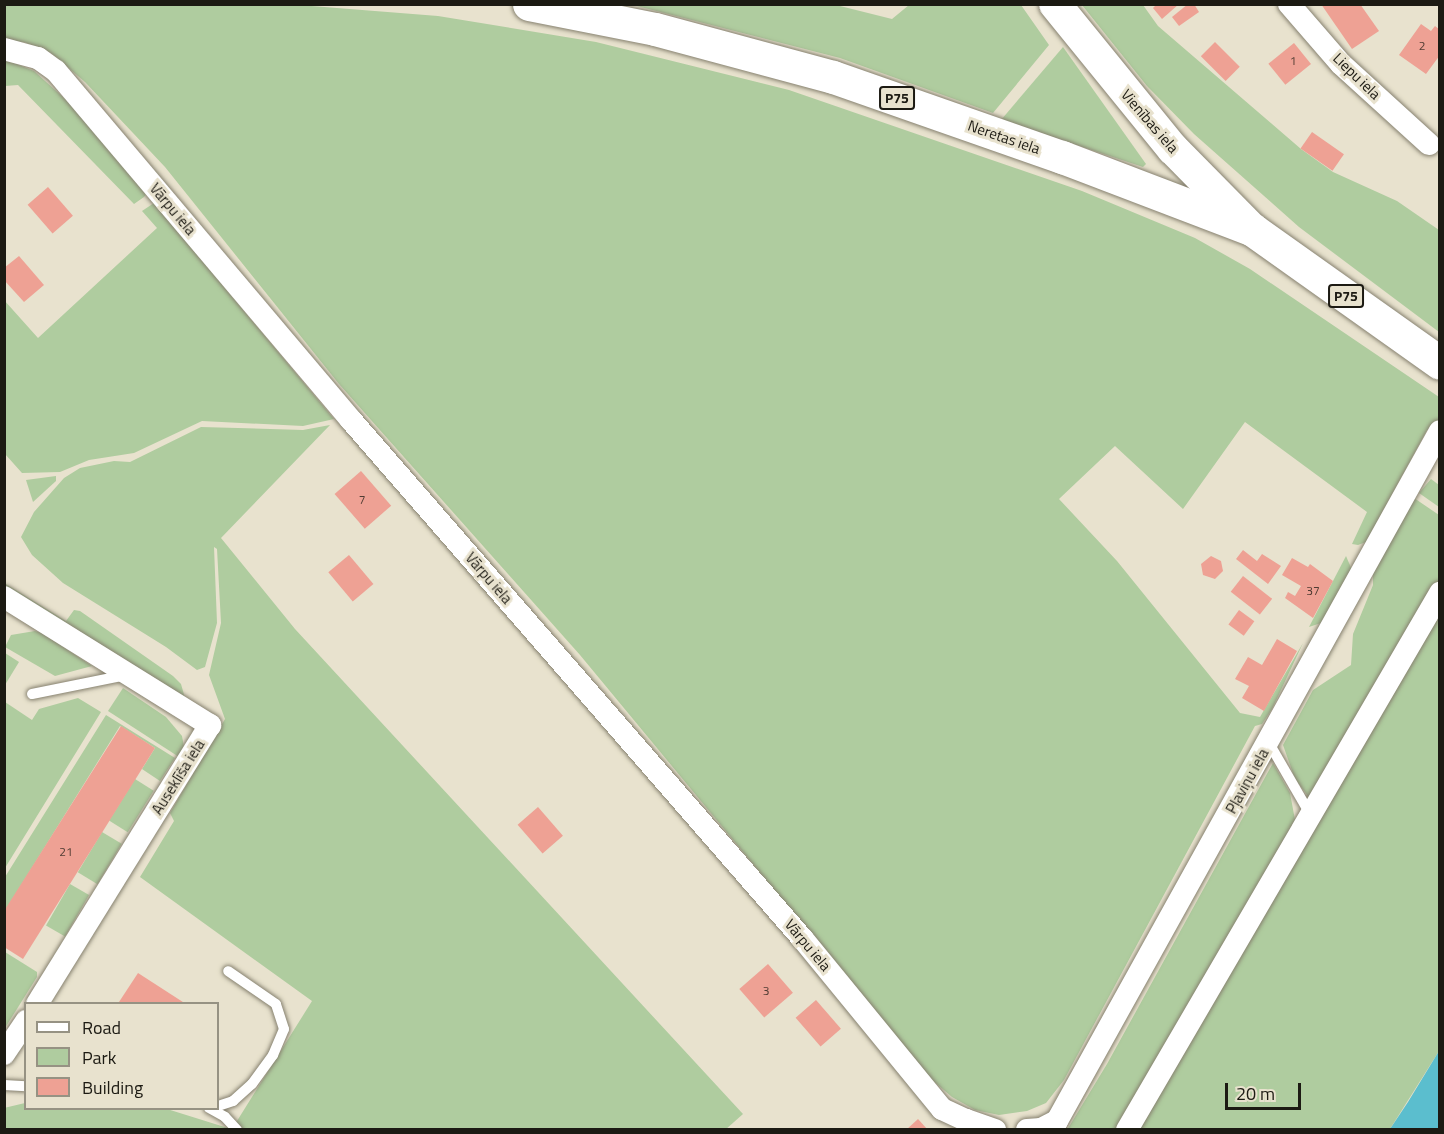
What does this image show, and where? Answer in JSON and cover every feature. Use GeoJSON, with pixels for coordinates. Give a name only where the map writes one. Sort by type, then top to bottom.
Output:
{"type":"FeatureCollection","features":[{"type":"Feature","properties":{"kind":"main road","name":"Neretas iela"},"geometry":{"type":"LineString","coordinates":[[529,4],[656,29],[833,77],[1062,157],[1253,230],[1440,363]]}},
{"type":"Feature","properties":{"kind":"main road","name":"Vienības iela"},"geometry":{"type":"LineString","coordinates":[[1054,4],[1173,149],[1253,230]]}},
{"type":"Feature","properties":{"kind":"street","name":"Liepu iela"},"geometry":{"type":"LineString","coordinates":[[1289,4],[1341,64],[1429,144]]}},
{"type":"Feature","properties":{"kind":"street","name":"Vārpu iela"},"geometry":{"type":"LineString","coordinates":[[4,49],[38,58],[56,71],[367,438],[802,938],[942,1109],[970,1125],[995,1130]]}},
{"type":"Feature","properties":{"kind":"street","name":"Pļaviņu iela"},"geometry":{"type":"LineString","coordinates":[[1054,1125],[1269,743],[1440,431]]}},
{"type":"Feature","properties":{"kind":"street"},"geometry":{"type":"LineString","coordinates":[[1127,1130],[1440,593]]}},
{"type":"Feature","properties":{"kind":"street","name":"Auseklīša iela"},"geometry":{"type":"LineString","coordinates":[[4,597],[210,725],[38,1002]]}},
{"type":"Feature","properties":{"kind":"street"},"geometry":{"type":"LineString","coordinates":[[4,1054],[24,1024]]}},
{"type":"Feature","properties":{"kind":"street"},"geometry":{"type":"LineString","coordinates":[[1027,1130],[1054,1125]]}},
{"type":"Feature","properties":{"kind":"lane"},"geometry":{"type":"LineString","coordinates":[[32,694],[129,674]]}},
{"type":"Feature","properties":{"kind":"lane"},"geometry":{"type":"LineString","coordinates":[[1269,743],[1310,814]]}},
{"type":"Feature","properties":{"kind":"lane"},"geometry":{"type":"LineString","coordinates":[[219,1106],[233,1101],[252,1084],[273,1056],[284,1029],[276,1004],[228,970]]}},
{"type":"Feature","properties":{"kind":"lane"},"geometry":{"type":"LineString","coordinates":[[4,1085],[24,1086]]}},
{"type":"Feature","properties":{"kind":"lane"},"geometry":{"type":"LineString","coordinates":[[213,1110],[225,1117],[237,1130]]}},
{"type":"Feature","properties":{"kind":"green space"},"geometry":{"type":"Polygon","coordinates":[[[4,5],[299,5],[438,16],[596,42],[789,90],[1082,191],[1195,238],[1250,269],[1439,397],[1439,424],[1427,430],[1366,542],[1358,545],[1352,544],[1367,512],[1245,422],[1183,509],[1115,446],[1059,499],[1117,561],[1240,713],[1260,717],[1303,643],[1272,709],[1262,724],[1255,726],[1064,1080],[1046,1103],[1027,1111],[999,1115],[975,1110],[952,1097],[931,1079],[580,655],[339,384],[165,167],[85,82],[51,53],[24,42],[5,41],[4,5]]]}},
{"type":"Feature","properties":{"kind":"green space"},"geometry":{"type":"Polygon","coordinates":[[[633,5],[836,5],[892,19],[909,5],[1021,5],[1049,45],[993,113],[840,58],[633,5]]]}},
{"type":"Feature","properties":{"kind":"green space"},"geometry":{"type":"Polygon","coordinates":[[[1082,5],[1143,5],[1158,26],[1301,149],[1333,172],[1397,201],[1439,230],[1439,332],[1299,227],[1194,134],[1147,86],[1082,5]]]}},
{"type":"Feature","properties":{"kind":"green space"},"geometry":{"type":"Polygon","coordinates":[[[1063,47],[1146,164],[1143,167],[1001,120],[1063,47]]]}},
{"type":"Feature","properties":{"kind":"green space"},"geometry":{"type":"Polygon","coordinates":[[[4,59],[34,71],[96,127],[147,193],[144,197],[134,204],[18,85],[5,86],[4,59]]]}},
{"type":"Feature","properties":{"kind":"green space"},"geometry":{"type":"Polygon","coordinates":[[[154,203],[334,419],[303,426],[202,421],[134,453],[89,460],[60,472],[22,473],[5,454],[4,300],[38,338],[157,228],[142,211],[154,203]]]}},
{"type":"Feature","properties":{"kind":"green space"},"geometry":{"type":"Polygon","coordinates":[[[330,425],[221,538],[295,629],[743,1114],[725,1130],[232,1129],[312,1001],[140,877],[174,821],[170,813],[225,719],[209,675],[221,623],[217,549],[214,547],[217,623],[205,667],[197,670],[166,647],[63,583],[32,555],[21,537],[34,512],[64,478],[80,468],[114,461],[130,462],[201,427],[303,430],[330,425]]]}},
{"type":"Feature","properties":{"kind":"green space"},"geometry":{"type":"Polygon","coordinates":[[[56,476],[56,481],[33,502],[26,480],[56,476]]]}},
{"type":"Feature","properties":{"kind":"green space"},"geometry":{"type":"Polygon","coordinates":[[[1431,479],[1439,485],[1439,507],[1419,493],[1431,479]]]}},
{"type":"Feature","properties":{"kind":"green space"},"geometry":{"type":"Polygon","coordinates":[[[1414,498],[1439,515],[1439,581],[1311,800],[1295,779],[1283,745],[1313,690],[1351,665],[1353,634],[1373,585],[1373,568],[1414,498]]]}},
{"type":"Feature","properties":{"kind":"green space"},"geometry":{"type":"Polygon","coordinates":[[[1346,556],[1352,570],[1321,623],[1309,627],[1346,556]]]}},
{"type":"Feature","properties":{"kind":"green space"},"geometry":{"type":"Polygon","coordinates":[[[6,584],[66,621],[74,610],[80,611],[173,676],[181,684],[185,698],[5,590],[6,584]]]}},
{"type":"Feature","properties":{"kind":"green space"},"geometry":{"type":"Polygon","coordinates":[[[1439,612],[1439,1051],[1390,1129],[1135,1130],[1439,612]]]}},
{"type":"Feature","properties":{"kind":"green space"},"geometry":{"type":"Polygon","coordinates":[[[35,631],[42,633],[92,666],[55,676],[5,647],[11,635],[35,631]]]}},
{"type":"Feature","properties":{"kind":"green space"},"geometry":{"type":"Polygon","coordinates":[[[5,653],[19,662],[5,685],[5,653]]]}},
{"type":"Feature","properties":{"kind":"green space"},"geometry":{"type":"Polygon","coordinates":[[[123,688],[166,717],[182,736],[184,747],[179,757],[108,711],[123,688]]]}},
{"type":"Feature","properties":{"kind":"green space"},"geometry":{"type":"Polygon","coordinates":[[[78,698],[101,712],[5,868],[5,702],[32,720],[39,709],[78,698]]]}},
{"type":"Feature","properties":{"kind":"green space"},"geometry":{"type":"Polygon","coordinates":[[[106,715],[175,758],[160,781],[142,769],[155,748],[120,726],[5,911],[5,877],[106,715]]]}},
{"type":"Feature","properties":{"kind":"green space"},"geometry":{"type":"Polygon","coordinates":[[[1273,763],[1290,793],[1295,820],[1118,1129],[1067,1130],[1107,1064],[1273,763]]]}},
{"type":"Feature","properties":{"kind":"green space"},"geometry":{"type":"Polygon","coordinates":[[[135,779],[154,791],[128,832],[109,821],[135,779]]]}},
{"type":"Feature","properties":{"kind":"green space"},"geometry":{"type":"Polygon","coordinates":[[[102,832],[122,844],[98,884],[78,872],[102,832]]]}},
{"type":"Feature","properties":{"kind":"green space"},"geometry":{"type":"Polygon","coordinates":[[[70,884],[89,895],[65,937],[46,926],[70,884]]]}},
{"type":"Feature","properties":{"kind":"green space"},"geometry":{"type":"Polygon","coordinates":[[[5,952],[37,972],[37,977],[5,1028],[5,952]]]}},
{"type":"Feature","properties":{"kind":"green space"},"geometry":{"type":"Polygon","coordinates":[[[24,1103],[24,1110],[170,1110],[231,1129],[5,1129],[4,1108],[24,1103]]]}},
{"type":"Feature","properties":{"kind":"water"},"geometry":{"type":"Polygon","coordinates":[[[1439,1051],[1439,1129],[1390,1129],[1408,1102],[1439,1051]]]}},
{"type":"Feature","properties":{"kind":"building"},"geometry":{"type":"Polygon","coordinates":[[[1157,4],[1179,4],[1162,19],[1153,8],[1157,4]]]}},
{"type":"Feature","properties":{"kind":"building"},"geometry":{"type":"Polygon","coordinates":[[[1188,4],[1194,4],[1199,12],[1179,26],[1172,17],[1188,4]]]}},
{"type":"Feature","properties":{"kind":"building"},"geometry":{"type":"Polygon","coordinates":[[[1321,4],[1360,4],[1379,31],[1352,49],[1321,4]]]}},
{"type":"Feature","properties":{"kind":"building"},"geometry":{"type":"Polygon","coordinates":[[[1421,24],[1431,31],[1435,26],[1440,30],[1440,55],[1426,74],[1399,55],[1421,24]]]}},
{"type":"Feature","properties":{"kind":"building"},"geometry":{"type":"Polygon","coordinates":[[[1215,42],[1240,67],[1226,81],[1201,56],[1215,42]]]}},
{"type":"Feature","properties":{"kind":"building"},"geometry":{"type":"Polygon","coordinates":[[[1294,43],[1311,64],[1285,85],[1268,64],[1294,43]]]}},
{"type":"Feature","properties":{"kind":"building"},"geometry":{"type":"Polygon","coordinates":[[[1312,132],[1344,154],[1332,171],[1301,148],[1312,132]]]}},
{"type":"Feature","properties":{"kind":"building"},"geometry":{"type":"Polygon","coordinates":[[[48,187],[73,216],[53,233],[28,205],[48,187]]]}},
{"type":"Feature","properties":{"kind":"building"},"geometry":{"type":"Polygon","coordinates":[[[19,256],[44,285],[24,302],[4,280],[4,268],[19,256]]]}},
{"type":"Feature","properties":{"kind":"building"},"geometry":{"type":"Polygon","coordinates":[[[361,471],[391,506],[365,529],[335,494],[361,471]]]}},
{"type":"Feature","properties":{"kind":"building"},"geometry":{"type":"Polygon","coordinates":[[[1243,550],[1257,561],[1262,554],[1281,566],[1268,584],[1236,559],[1243,550]]]}},
{"type":"Feature","properties":{"kind":"building"},"geometry":{"type":"Polygon","coordinates":[[[349,555],[373,584],[353,601],[328,572],[349,555]]]}},
{"type":"Feature","properties":{"kind":"building"},"geometry":{"type":"Polygon","coordinates":[[[1211,556],[1221,561],[1223,571],[1215,579],[1203,575],[1201,564],[1211,556]]]}},
{"type":"Feature","properties":{"kind":"building"},"geometry":{"type":"Polygon","coordinates":[[[1292,558],[1308,567],[1310,564],[1333,581],[1313,618],[1285,598],[1288,592],[1295,596],[1301,586],[1282,575],[1292,558]]]}},
{"type":"Feature","properties":{"kind":"building"},"geometry":{"type":"Polygon","coordinates":[[[1243,576],[1272,599],[1260,615],[1231,592],[1243,576]]]}},
{"type":"Feature","properties":{"kind":"building"},"geometry":{"type":"Polygon","coordinates":[[[1239,610],[1254,621],[1244,636],[1228,625],[1239,610]]]}},
{"type":"Feature","properties":{"kind":"building"},"geometry":{"type":"Polygon","coordinates":[[[1277,639],[1297,651],[1264,711],[1242,698],[1249,686],[1235,679],[1248,657],[1262,665],[1277,639]]]}},
{"type":"Feature","properties":{"kind":"building"},"geometry":{"type":"Polygon","coordinates":[[[121,726],[155,748],[23,959],[4,947],[4,911],[121,726]]]}},
{"type":"Feature","properties":{"kind":"building"},"geometry":{"type":"Polygon","coordinates":[[[538,807],[563,836],[543,853],[518,825],[538,807]]]}},
{"type":"Feature","properties":{"kind":"building"},"geometry":{"type":"Polygon","coordinates":[[[768,964],[793,993],[764,1018],[739,989],[768,964]]]}},
{"type":"Feature","properties":{"kind":"building"},"geometry":{"type":"Polygon","coordinates":[[[138,973],[183,1002],[119,1002],[138,973]]]}},
{"type":"Feature","properties":{"kind":"building"},"geometry":{"type":"Polygon","coordinates":[[[816,1000],[841,1029],[821,1046],[796,1018],[816,1000]]]}},
{"type":"Feature","properties":{"kind":"building"},"geometry":{"type":"Polygon","coordinates":[[[918,1119],[928,1130],[906,1130],[918,1119]]]}}]}
